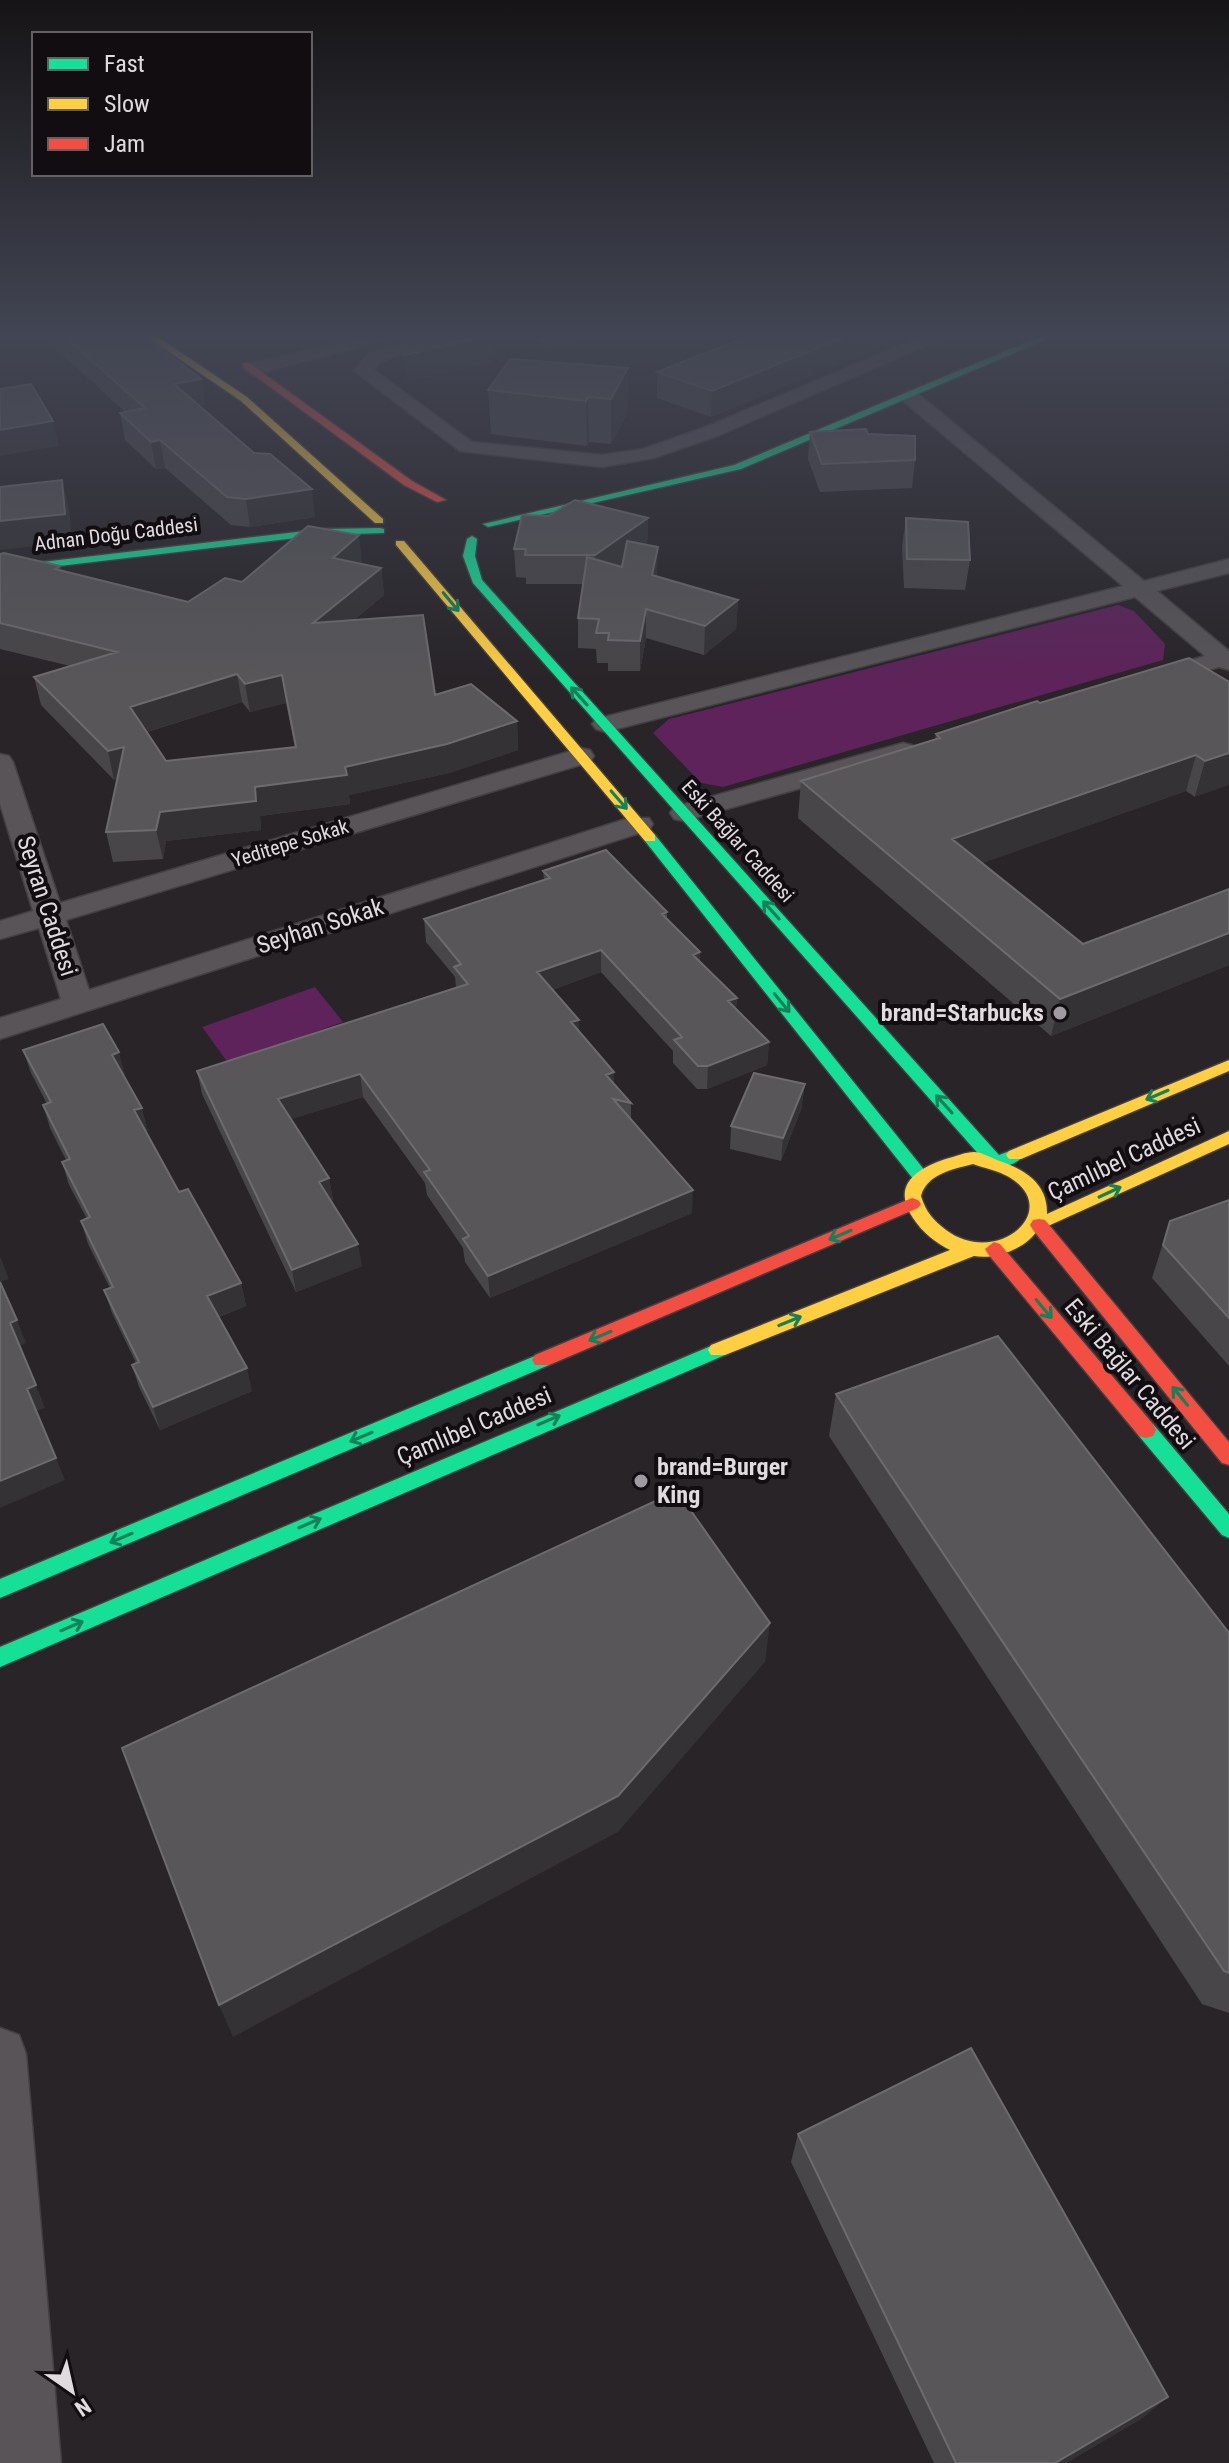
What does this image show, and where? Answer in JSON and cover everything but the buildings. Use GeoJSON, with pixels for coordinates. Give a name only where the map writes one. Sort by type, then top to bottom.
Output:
{"type":"FeatureCollection","features":[{"type":"Feature","properties":{"kind":"main road"},"geometry":{"type":"LineString","coordinates":[[309,452],[388,517],[400,543],[639,824],[920,1176]]}},
{"type":"Feature","properties":{"kind":"main road","name":"Adnan Doğu Caddesi"},"geometry":{"type":"LineString","coordinates":[[0,570],[322,532],[448,500],[408,483],[362,452]]}},
{"type":"Feature","properties":{"kind":"main road"},"geometry":{"type":"LineString","coordinates":[[499,501],[544,498],[729,452]]}},
{"type":"Feature","properties":{"kind":"main road","name":"Eski Bağlar Caddesi"},"geometry":{"type":"LineString","coordinates":[[773,452],[737,467],[484,517],[464,541],[477,581],[996,1163]]}},
{"type":"Feature","properties":{"kind":"main road"},"geometry":{"type":"LineString","coordinates":[[400,543],[427,546]]}},
{"type":"Feature","properties":{"kind":"main road"},"geometry":{"type":"LineString","coordinates":[[996,1163],[1229,1065]]}},
{"type":"Feature","properties":{"kind":"main road","name":"Çamlıbel Caddesi"},"geometry":{"type":"LineString","coordinates":[[1039,1225],[1229,1137]]}},
{"type":"Feature","properties":{"kind":"main road"},"geometry":{"type":"LineString","coordinates":[[953,1160],[996,1163],[1014,1171],[1034,1189],[1042,1210],[1039,1225],[1029,1236],[1013,1245],[972,1249],[933,1233],[919,1220],[912,1204],[912,1189],[920,1176],[934,1165],[953,1160]]}},
{"type":"Feature","properties":{"kind":"main road"},"geometry":{"type":"LineString","coordinates":[[0,1589],[912,1204]]}},
{"type":"Feature","properties":{"kind":"main road","name":"Eski Bağlar Caddesi"},"geometry":{"type":"LineString","coordinates":[[1039,1225],[1229,1457]]}},
{"type":"Feature","properties":{"kind":"main road","name":"Çamlıbel Caddesi"},"geometry":{"type":"LineString","coordinates":[[0,1657],[625,1387],[972,1249]]}},
{"type":"Feature","properties":{"kind":"main road","name":"Eski Bağlar Caddesi"},"geometry":{"type":"LineString","coordinates":[[994,1249],[1229,1529]]}},
{"type":"Feature","properties":{"kind":"street"},"geometry":{"type":"LineString","coordinates":[[515,452],[602,461],[653,452]]}},
{"type":"Feature","properties":{"kind":"street"},"geometry":{"type":"LineString","coordinates":[[976,452],[1226,661]]}},
{"type":"Feature","properties":{"kind":"street"},"geometry":{"type":"LineString","coordinates":[[605,724],[1229,566]]}},
{"type":"Feature","properties":{"kind":"street"},"geometry":{"type":"LineString","coordinates":[[1134,684],[1226,661]]}},
{"type":"Feature","properties":{"kind":"street"},"geometry":{"type":"LineString","coordinates":[[684,813],[924,745]]}},
{"type":"Feature","properties":{"kind":"street","name":"Yeditepe Sokak"},"geometry":{"type":"LineString","coordinates":[[0,930],[581,756]]}},
{"type":"Feature","properties":{"kind":"street","name":"Seyran Caddesi"},"geometry":{"type":"LineString","coordinates":[[0,762],[78,1004]]}},
{"type":"Feature","properties":{"kind":"street","name":"Seyhan Sokak"},"geometry":{"type":"LineString","coordinates":[[0,1029],[639,824]]}},
{"type":"Feature","properties":{"kind":"street"},"geometry":{"type":"LineString","coordinates":[[0,2054],[30,2463]]}},
{"type":"Feature","properties":{"kind":"shaded area"},"geometry":{"type":"Polygon","coordinates":[[[1118,605],[1134,611],[1165,644],[1163,660],[723,787],[701,783],[653,733],[669,719],[1118,605]]]}},
{"type":"Feature","properties":{"kind":"shaded area"},"geometry":{"type":"Polygon","coordinates":[[[315,987],[343,1022],[228,1063],[202,1027],[315,987]]]}},
{"type":"Feature","properties":{"kind":"traffic: fast"},"geometry":{"type":"LineString","coordinates":[[488,524],[737,467],[773,452]]}},
{"type":"Feature","properties":{"kind":"traffic: fast"},"geometry":{"type":"LineString","coordinates":[[0,570],[322,532],[380,531]]}},
{"type":"Feature","properties":{"kind":"traffic: fast"},"geometry":{"type":"LineString","coordinates":[[472,539],[469,556],[477,581],[996,1163],[1015,1155]]}},
{"type":"Feature","properties":{"kind":"traffic: fast"},"geometry":{"type":"LineString","coordinates":[[650,838],[920,1176]]}},
{"type":"Feature","properties":{"kind":"traffic: fast"},"geometry":{"type":"LineString","coordinates":[[0,1657],[718,1350]]}},
{"type":"Feature","properties":{"kind":"traffic: fast"},"geometry":{"type":"LineString","coordinates":[[0,1589],[542,1360]]}},
{"type":"Feature","properties":{"kind":"traffic: fast"},"geometry":{"type":"LineString","coordinates":[[1146,1430],[1229,1529]]}},
{"type":"Feature","properties":{"kind":"traffic: slow"},"geometry":{"type":"LineString","coordinates":[[303,452],[379,521]]}},
{"type":"Feature","properties":{"kind":"traffic: slow"},"geometry":{"type":"LineString","coordinates":[[400,543],[650,838]]}},
{"type":"Feature","properties":{"kind":"traffic: slow"},"geometry":{"type":"LineString","coordinates":[[1015,1155],[1229,1065]]}},
{"type":"Feature","properties":{"kind":"traffic: slow"},"geometry":{"type":"LineString","coordinates":[[1039,1225],[1229,1137]]}},
{"type":"Feature","properties":{"kind":"traffic: slow"},"geometry":{"type":"LineString","coordinates":[[974,1158],[1015,1172],[1036,1192],[1039,1212],[1028,1231],[1008,1245],[982,1251],[953,1245],[926,1224],[916,1209],[913,1196],[915,1186],[923,1177],[946,1165],[974,1158]]}},
{"type":"Feature","properties":{"kind":"traffic: slow"},"geometry":{"type":"LineString","coordinates":[[718,1350],[972,1249]]}},
{"type":"Feature","properties":{"kind":"traffic: jam"},"geometry":{"type":"LineString","coordinates":[[365,452],[408,483],[441,500]]}},
{"type":"Feature","properties":{"kind":"traffic: jam"},"geometry":{"type":"LineString","coordinates":[[542,1360],[912,1204]]}},
{"type":"Feature","properties":{"kind":"traffic: jam"},"geometry":{"type":"LineString","coordinates":[[1039,1225],[1229,1457]]}},
{"type":"Feature","properties":{"kind":"traffic: jam"},"geometry":{"type":"LineString","coordinates":[[994,1249],[1146,1430]]}},
{"type":"Feature","properties":{"kind":"place","name":"brand=Starbucks"},"geometry":{"type":"Point","coordinates":[1060,1013]}},
{"type":"Feature","properties":{"kind":"place","name":"brand=Burger King"},"geometry":{"type":"Point","coordinates":[641,1481]}}]}
